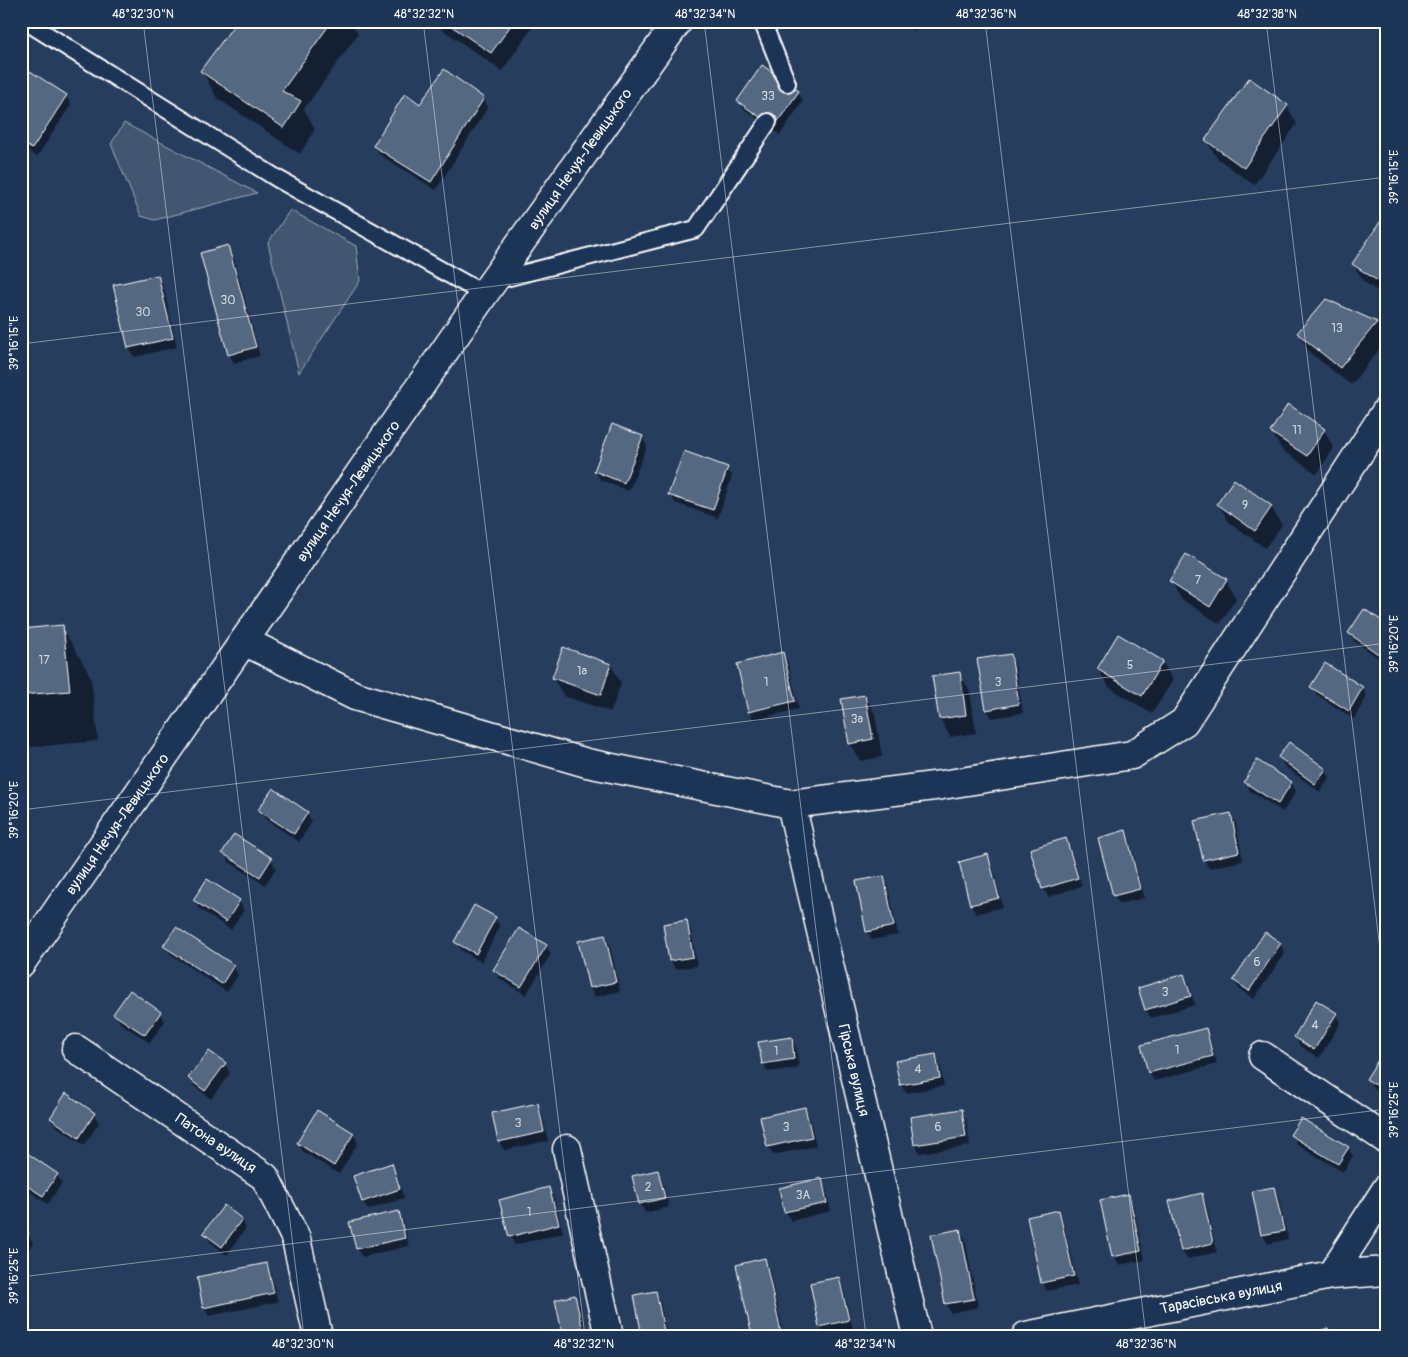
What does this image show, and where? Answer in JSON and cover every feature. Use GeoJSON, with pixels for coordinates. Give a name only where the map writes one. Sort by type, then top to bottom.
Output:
{"type":"FeatureCollection","features":[{"type":"Feature","properties":{"kind":"street","name":"вулиця Нечуя-Левицького"},"geometry":{"type":"LineString","coordinates":[[21,963],[489,287],[678,21]]}},
{"type":"Feature","properties":{"kind":"street"},"geometry":{"type":"LineString","coordinates":[[244,641],[355,696],[587,763],[791,804],[942,785],[1132,755],[1184,722],[1387,410]]}},
{"type":"Feature","properties":{"kind":"street","name":"Гірська вулиця"},"geometry":{"type":"LineString","coordinates":[[791,804],[917,1336]]}},
{"type":"Feature","properties":{"kind":"street","name":"Патона вулиця"},"geometry":{"type":"LineString","coordinates":[[76,1049],[265,1176],[296,1239],[318,1336]]}},
{"type":"Feature","properties":{"kind":"street"},"geometry":{"type":"LineString","coordinates":[[1263,1056],[1387,1140]]}},
{"type":"Feature","properties":{"kind":"street"},"geometry":{"type":"LineString","coordinates":[[567,1149],[609,1336]]}},
{"type":"Feature","properties":{"kind":"street"},"geometry":{"type":"LineString","coordinates":[[1331,1274],[1387,1188]]}},
{"type":"Feature","properties":{"kind":"street","name":"Тарасівська вулиця"},"geometry":{"type":"LineString","coordinates":[[1026,1336],[1331,1274],[1387,1271]]}},
{"type":"Feature","properties":{"kind":"lane"},"geometry":{"type":"LineString","coordinates":[[25,21],[278,179],[489,287],[696,229],[768,122]]}},
{"type":"Feature","properties":{"kind":"lane"},"geometry":{"type":"LineString","coordinates":[[762,21],[787,82]]}},
{"type":"Feature","properties":{"kind":"shaded area"},"geometry":{"type":"Polygon","coordinates":[[[124,123],[257,193],[155,220],[141,216],[111,144],[124,123]]]}},
{"type":"Feature","properties":{"kind":"shaded area"},"geometry":{"type":"Polygon","coordinates":[[[290,210],[356,246],[360,281],[299,373],[268,243],[290,210]]]}},
{"type":"Feature","properties":{"kind":"building"},"geometry":{"type":"Polygon","coordinates":[[[237,21],[332,21],[282,91],[301,101],[284,128],[200,71],[237,21]]]}},
{"type":"Feature","properties":{"kind":"building"},"geometry":{"type":"Polygon","coordinates":[[[444,21],[514,21],[491,53],[444,21]]]}},
{"type":"Feature","properties":{"kind":"building"},"geometry":{"type":"Polygon","coordinates":[[[762,65],[799,91],[774,127],[737,101],[762,65]]]}},
{"type":"Feature","properties":{"kind":"building"},"geometry":{"type":"Polygon","coordinates":[[[444,69],[484,98],[431,182],[373,146],[405,93],[420,104],[444,69]]]}},
{"type":"Feature","properties":{"kind":"building"},"geometry":{"type":"Polygon","coordinates":[[[30,71],[67,95],[32,149],[21,142],[21,85],[30,71]]]}},
{"type":"Feature","properties":{"kind":"building"},"geometry":{"type":"Polygon","coordinates":[[[1249,78],[1288,105],[1244,168],[1205,140],[1249,78]]]}},
{"type":"Feature","properties":{"kind":"building"},"geometry":{"type":"Polygon","coordinates":[[[1380,222],[1387,226],[1387,287],[1352,264],[1380,222]]]}},
{"type":"Feature","properties":{"kind":"building"},"geometry":{"type":"Polygon","coordinates":[[[228,245],[256,347],[228,355],[200,253],[228,245]]]}},
{"type":"Feature","properties":{"kind":"building"},"geometry":{"type":"Polygon","coordinates":[[[158,275],[173,338],[128,348],[113,285],[158,275]]]}},
{"type":"Feature","properties":{"kind":"building"},"geometry":{"type":"Polygon","coordinates":[[[1326,299],[1377,322],[1340,368],[1297,333],[1326,299]]]}},
{"type":"Feature","properties":{"kind":"building"},"geometry":{"type":"Polygon","coordinates":[[[1288,404],[1325,429],[1307,456],[1270,432],[1288,404]]]}},
{"type":"Feature","properties":{"kind":"building"},"geometry":{"type":"Polygon","coordinates":[[[612,424],[643,436],[624,483],[594,471],[612,424]]]}},
{"type":"Feature","properties":{"kind":"building"},"geometry":{"type":"Polygon","coordinates":[[[684,451],[728,467],[713,510],[668,495],[684,451]]]}},
{"type":"Feature","properties":{"kind":"building"},"geometry":{"type":"Polygon","coordinates":[[[1234,479],[1272,506],[1255,531],[1217,504],[1234,479]]]}},
{"type":"Feature","properties":{"kind":"building"},"geometry":{"type":"Polygon","coordinates":[[[1186,554],[1227,579],[1210,607],[1169,581],[1186,554]]]}},
{"type":"Feature","properties":{"kind":"building"},"geometry":{"type":"Polygon","coordinates":[[[1364,609],[1387,624],[1387,660],[1348,633],[1364,609]]]}},
{"type":"Feature","properties":{"kind":"building"},"geometry":{"type":"Polygon","coordinates":[[[63,625],[70,691],[21,695],[21,629],[63,625]]]}},
{"type":"Feature","properties":{"kind":"building"},"geometry":{"type":"Polygon","coordinates":[[[1118,634],[1163,661],[1142,696],[1097,669],[1118,634]]]}},
{"type":"Feature","properties":{"kind":"building"},"geometry":{"type":"Polygon","coordinates":[[[563,647],[611,664],[601,695],[552,678],[563,647]]]}},
{"type":"Feature","properties":{"kind":"building"},"geometry":{"type":"Polygon","coordinates":[[[783,652],[795,701],[748,712],[737,664],[783,652]]]}},
{"type":"Feature","properties":{"kind":"building"},"geometry":{"type":"Polygon","coordinates":[[[1011,654],[1019,704],[986,710],[977,659],[1011,654]]]}},
{"type":"Feature","properties":{"kind":"building"},"geometry":{"type":"Polygon","coordinates":[[[1325,663],[1363,687],[1349,711],[1310,687],[1325,663]]]}},
{"type":"Feature","properties":{"kind":"building"},"geometry":{"type":"Polygon","coordinates":[[[960,672],[966,715],[939,719],[932,676],[960,672]]]}},
{"type":"Feature","properties":{"kind":"building"},"geometry":{"type":"Polygon","coordinates":[[[865,695],[873,739],[849,744],[841,699],[865,695]]]}},
{"type":"Feature","properties":{"kind":"building"},"geometry":{"type":"Polygon","coordinates":[[[1289,742],[1326,769],[1315,784],[1278,757],[1289,742]]]}},
{"type":"Feature","properties":{"kind":"building"},"geometry":{"type":"Polygon","coordinates":[[[1257,760],[1292,782],[1278,804],[1244,782],[1257,760]]]}},
{"type":"Feature","properties":{"kind":"building"},"geometry":{"type":"Polygon","coordinates":[[[273,788],[308,812],[294,834],[258,810],[273,788]]]}},
{"type":"Feature","properties":{"kind":"building"},"geometry":{"type":"Polygon","coordinates":[[[1231,813],[1239,852],[1203,860],[1194,821],[1231,813]]]}},
{"type":"Feature","properties":{"kind":"building"},"geometry":{"type":"Polygon","coordinates":[[[1126,830],[1140,889],[1113,896],[1098,838],[1126,830]]]}},
{"type":"Feature","properties":{"kind":"building"},"geometry":{"type":"Polygon","coordinates":[[[234,834],[272,858],[260,877],[222,853],[234,834]]]}},
{"type":"Feature","properties":{"kind":"building"},"geometry":{"type":"Polygon","coordinates":[[[1066,838],[1078,878],[1042,889],[1030,849],[1066,838]]]}},
{"type":"Feature","properties":{"kind":"building"},"geometry":{"type":"Polygon","coordinates":[[[988,854],[999,898],[970,905],[959,862],[988,854]]]}},
{"type":"Feature","properties":{"kind":"building"},"geometry":{"type":"Polygon","coordinates":[[[884,876],[894,926],[866,932],[856,881],[884,876]]]}},
{"type":"Feature","properties":{"kind":"building"},"geometry":{"type":"Polygon","coordinates":[[[207,879],[240,900],[226,922],[193,900],[207,879]]]}},
{"type":"Feature","properties":{"kind":"building"},"geometry":{"type":"Polygon","coordinates":[[[474,905],[496,917],[476,954],[454,942],[474,905]]]}},
{"type":"Feature","properties":{"kind":"building"},"geometry":{"type":"Polygon","coordinates":[[[687,920],[693,957],[669,961],[663,924],[687,920]]]}},
{"type":"Feature","properties":{"kind":"building"},"geometry":{"type":"Polygon","coordinates":[[[176,927],[234,965],[222,984],[163,946],[176,927]]]}},
{"type":"Feature","properties":{"kind":"building"},"geometry":{"type":"Polygon","coordinates":[[[519,928],[547,945],[521,987],[493,970],[519,928]]]}},
{"type":"Feature","properties":{"kind":"building"},"geometry":{"type":"Polygon","coordinates":[[[1265,932],[1281,943],[1249,991],[1233,980],[1265,932]]]}},
{"type":"Feature","properties":{"kind":"building"},"geometry":{"type":"Polygon","coordinates":[[[605,935],[616,982],[589,988],[578,941],[605,935]]]}},
{"type":"Feature","properties":{"kind":"building"},"geometry":{"type":"Polygon","coordinates":[[[1184,974],[1191,996],[1145,1010],[1138,988],[1184,974]]]}},
{"type":"Feature","properties":{"kind":"building"},"geometry":{"type":"Polygon","coordinates":[[[130,990],[161,1012],[145,1035],[113,1014],[130,990]]]}},
{"type":"Feature","properties":{"kind":"building"},"geometry":{"type":"Polygon","coordinates":[[[1316,1000],[1337,1013],[1314,1050],[1294,1037],[1316,1000]]]}},
{"type":"Feature","properties":{"kind":"building"},"geometry":{"type":"Polygon","coordinates":[[[1206,1028],[1213,1056],[1148,1073],[1141,1045],[1206,1028]]]}},
{"type":"Feature","properties":{"kind":"building"},"geometry":{"type":"Polygon","coordinates":[[[792,1037],[794,1059],[762,1064],[758,1042],[792,1037]]]}},
{"type":"Feature","properties":{"kind":"building"},"geometry":{"type":"Polygon","coordinates":[[[1387,1046],[1387,1089],[1386,1091],[1366,1079],[1387,1046]]]}},
{"type":"Feature","properties":{"kind":"building"},"geometry":{"type":"Polygon","coordinates":[[[209,1051],[226,1063],[205,1091],[188,1078],[209,1051]]]}},
{"type":"Feature","properties":{"kind":"building"},"geometry":{"type":"Polygon","coordinates":[[[936,1054],[940,1078],[900,1085],[895,1061],[936,1054]]]}},
{"type":"Feature","properties":{"kind":"building"},"geometry":{"type":"Polygon","coordinates":[[[66,1093],[95,1113],[79,1138],[50,1118],[66,1093]]]}},
{"type":"Feature","properties":{"kind":"building"},"geometry":{"type":"Polygon","coordinates":[[[538,1103],[544,1132],[498,1142],[492,1113],[538,1103]]]}},
{"type":"Feature","properties":{"kind":"building"},"geometry":{"type":"Polygon","coordinates":[[[805,1107],[812,1137],[767,1147],[760,1117],[805,1107]]]}},
{"type":"Feature","properties":{"kind":"building"},"geometry":{"type":"Polygon","coordinates":[[[962,1109],[966,1137],[914,1145],[910,1117],[962,1109]]]}},
{"type":"Feature","properties":{"kind":"building"},"geometry":{"type":"Polygon","coordinates":[[[317,1110],[354,1133],[334,1166],[297,1143],[317,1110]]]}},
{"type":"Feature","properties":{"kind":"building"},"geometry":{"type":"Polygon","coordinates":[[[1301,1118],[1349,1147],[1338,1164],[1290,1135],[1301,1118]]]}},
{"type":"Feature","properties":{"kind":"building"},"geometry":{"type":"Polygon","coordinates":[[[24,1151],[58,1174],[43,1196],[21,1182],[21,1155],[24,1151]]]}},
{"type":"Feature","properties":{"kind":"building"},"geometry":{"type":"Polygon","coordinates":[[[392,1163],[400,1189],[362,1202],[353,1176],[392,1163]]]}},
{"type":"Feature","properties":{"kind":"building"},"geometry":{"type":"Polygon","coordinates":[[[658,1170],[665,1198],[639,1204],[632,1176],[658,1170]]]}},
{"type":"Feature","properties":{"kind":"building"},"geometry":{"type":"Polygon","coordinates":[[[822,1178],[827,1203],[784,1212],[779,1188],[822,1178]]]}},
{"type":"Feature","properties":{"kind":"building"},"geometry":{"type":"Polygon","coordinates":[[[549,1187],[559,1224],[509,1237],[499,1200],[549,1187]]]}},
{"type":"Feature","properties":{"kind":"building"},"geometry":{"type":"Polygon","coordinates":[[[1274,1187],[1284,1231],[1261,1235],[1252,1191],[1274,1187]]]}},
{"type":"Feature","properties":{"kind":"building"},"geometry":{"type":"Polygon","coordinates":[[[1202,1193],[1213,1243],[1181,1251],[1169,1201],[1202,1193]]]}},
{"type":"Feature","properties":{"kind":"building"},"geometry":{"type":"Polygon","coordinates":[[[1129,1194],[1141,1251],[1112,1257],[1100,1200],[1129,1194]]]}},
{"type":"Feature","properties":{"kind":"building"},"geometry":{"type":"Polygon","coordinates":[[[224,1205],[242,1219],[222,1247],[203,1233],[224,1205]]]}},
{"type":"Feature","properties":{"kind":"building"},"geometry":{"type":"Polygon","coordinates":[[[1059,1210],[1074,1276],[1041,1283],[1027,1217],[1059,1210]]]}},
{"type":"Feature","properties":{"kind":"building"},"geometry":{"type":"Polygon","coordinates":[[[399,1211],[405,1238],[356,1249],[349,1222],[399,1211]]]}},
{"type":"Feature","properties":{"kind":"building"},"geometry":{"type":"Polygon","coordinates":[[[21,1228],[29,1233],[21,1246],[21,1228]]]}},
{"type":"Feature","properties":{"kind":"building"},"geometry":{"type":"Polygon","coordinates":[[[960,1229],[974,1299],[945,1304],[931,1235],[960,1229]]]}},
{"type":"Feature","properties":{"kind":"building"},"geometry":{"type":"Polygon","coordinates":[[[765,1258],[781,1333],[768,1336],[752,1336],[736,1265],[765,1258]]]}},
{"type":"Feature","properties":{"kind":"building"},"geometry":{"type":"Polygon","coordinates":[[[267,1263],[274,1293],[203,1308],[197,1277],[267,1263]]]}},
{"type":"Feature","properties":{"kind":"building"},"geometry":{"type":"Polygon","coordinates":[[[839,1277],[849,1320],[819,1327],[810,1283],[839,1277]]]}},
{"type":"Feature","properties":{"kind":"building"},"geometry":{"type":"Polygon","coordinates":[[[656,1291],[665,1336],[642,1336],[634,1295],[656,1291]]]}},
{"type":"Feature","properties":{"kind":"building"},"geometry":{"type":"Polygon","coordinates":[[[575,1295],[584,1336],[563,1336],[555,1300],[575,1295]]]}},
{"type":"Feature","properties":{"kind":"building"},"geometry":{"type":"Polygon","coordinates":[[[1328,1328],[1331,1336],[1305,1336],[1328,1328]]]}}]}
